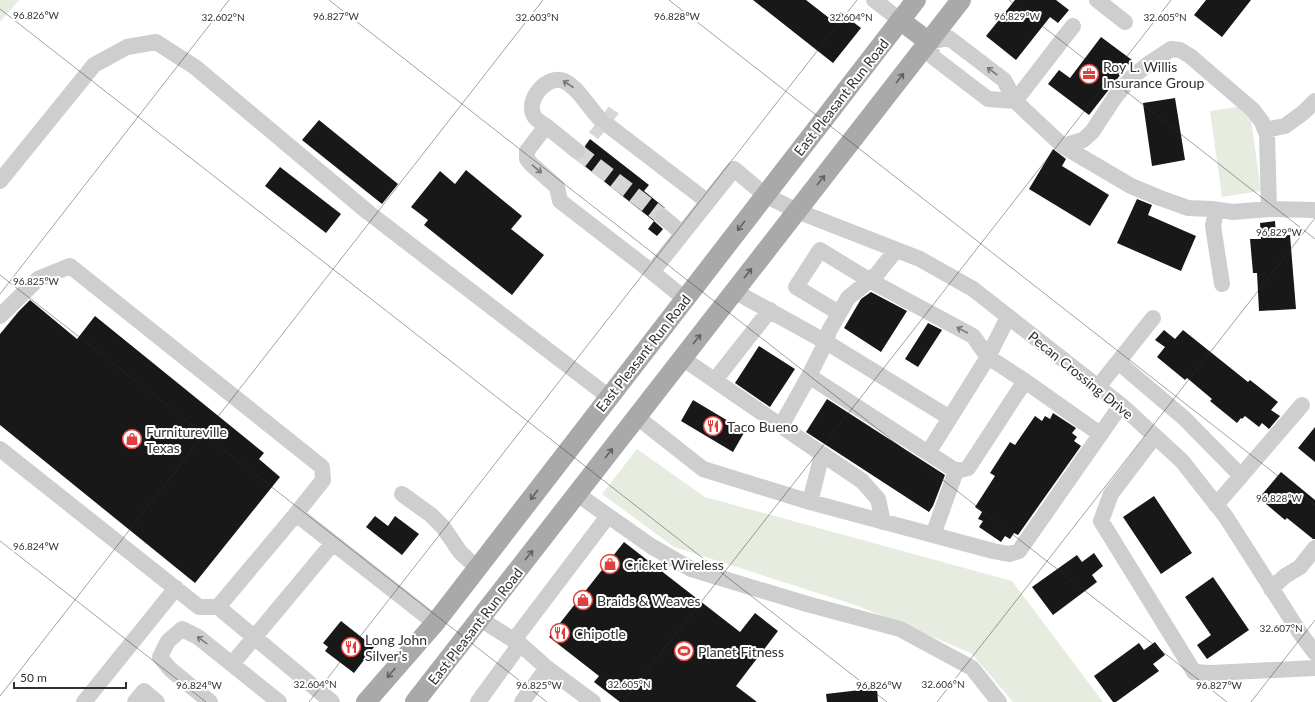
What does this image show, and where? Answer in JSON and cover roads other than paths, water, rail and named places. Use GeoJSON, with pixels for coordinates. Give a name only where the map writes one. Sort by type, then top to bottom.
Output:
{"type":"FeatureCollection","features":[{"type":"Feature","properties":{"kind":"main road","name":"East Pleasant Run Road"},"geometry":{"type":"LineString","coordinates":[[366,702],[435,623],[916,0]]}},
{"type":"Feature","properties":{"kind":"main road","name":"East Pleasant Run Road"},"geometry":{"type":"LineString","coordinates":[[415,702],[961,0]]}},
{"type":"Feature","properties":{"kind":"main road"},"geometry":{"type":"LineString","coordinates":[[900,20],[929,42]]}},
{"type":"Feature","properties":{"kind":"main road"},"geometry":{"type":"LineString","coordinates":[[609,397],[637,417]]}},
{"type":"Feature","properties":{"kind":"main road"},"geometry":{"type":"LineString","coordinates":[[550,474],[577,494]]}},
{"type":"Feature","properties":{"kind":"main road"},"geometry":{"type":"LineString","coordinates":[[453,599],[480,619]]}},
{"type":"Feature","properties":{"kind":"street"},"geometry":{"type":"LineString","coordinates":[[874,0],[900,20]]}},
{"type":"Feature","properties":{"kind":"street"},"geometry":{"type":"LineString","coordinates":[[1097,0],[1125,22]]}},
{"type":"Feature","properties":{"kind":"street"},"geometry":{"type":"LineString","coordinates":[[1015,102],[1073,26]]}},
{"type":"Feature","properties":{"kind":"street"},"geometry":{"type":"LineString","coordinates":[[1015,102],[988,98],[933,57],[929,42],[949,38],[1004,80],[1015,102],[1064,146],[1131,186],[1188,208],[1233,212],[1269,209],[1315,210]]}},
{"type":"Feature","properties":{"kind":"street"},"geometry":{"type":"LineString","coordinates":[[0,181],[94,66],[126,47],[156,42],[195,67],[369,213],[609,397]]}},
{"type":"Feature","properties":{"kind":"street"},"geometry":{"type":"LineString","coordinates":[[1064,146],[1083,140],[1092,132],[1115,97],[1131,78],[1147,65],[1170,50],[1180,50],[1190,56],[1253,110],[1262,122],[1267,135],[1269,209]]}},
{"type":"Feature","properties":{"kind":"street"},"geometry":{"type":"LineString","coordinates":[[577,151],[534,116],[531,107],[536,95],[544,85],[554,80],[562,80],[571,85],[605,123],[708,202],[652,272]]}},
{"type":"Feature","properties":{"kind":"street"},"geometry":{"type":"LineString","coordinates":[[1265,130],[1285,126],[1304,112],[1315,100]]}},
{"type":"Feature","properties":{"kind":"street"},"geometry":{"type":"LineString","coordinates":[[546,126],[527,152],[527,159],[556,187],[560,201],[686,299]]}},
{"type":"Feature","properties":{"kind":"street","name":"Pecan Crossing Drive"},"geometry":{"type":"LineString","coordinates":[[708,202],[734,170],[765,195],[797,210],[920,259],[973,289],[1121,405],[1182,461],[1226,517],[1271,589],[1315,653]]}},
{"type":"Feature","properties":{"kind":"street"},"geometry":{"type":"LineString","coordinates":[[1216,210],[1213,226],[1222,284]]}},
{"type":"Feature","properties":{"kind":"street"},"geometry":{"type":"LineString","coordinates":[[662,217],[682,233]]}},
{"type":"Feature","properties":{"kind":"street"},"geometry":{"type":"LineString","coordinates":[[839,313],[796,286],[820,250],[869,280],[973,336],[988,357],[1100,434]]}},
{"type":"Feature","properties":{"kind":"street"},"geometry":{"type":"LineString","coordinates":[[781,426],[809,376],[826,342],[829,331],[848,298],[877,274],[896,250]]}},
{"type":"Feature","properties":{"kind":"street"},"geometry":{"type":"LineString","coordinates":[[0,316],[38,279],[70,266],[322,466],[323,480],[218,607]]}},
{"type":"Feature","properties":{"kind":"street"},"geometry":{"type":"LineString","coordinates":[[734,291],[826,342],[950,418]]}},
{"type":"Feature","properties":{"kind":"street"},"geometry":{"type":"LineString","coordinates":[[715,380],[770,310]]}},
{"type":"Feature","properties":{"kind":"street"},"geometry":{"type":"LineString","coordinates":[[928,454],[988,357],[1008,317]]}},
{"type":"Feature","properties":{"kind":"street"},"geometry":{"type":"LineString","coordinates":[[1098,387],[1152,318]]}},
{"type":"Feature","properties":{"kind":"street"},"geometry":{"type":"LineString","coordinates":[[682,358],[862,481],[878,499],[883,522]]}},
{"type":"Feature","properties":{"kind":"street"},"geometry":{"type":"LineString","coordinates":[[1118,362],[1184,418],[1241,476]]}},
{"type":"Feature","properties":{"kind":"street"},"geometry":{"type":"LineString","coordinates":[[809,376],[956,471],[968,468],[1025,381]]}},
{"type":"Feature","properties":{"kind":"street"},"geometry":{"type":"LineString","coordinates":[[637,417],[703,469],[810,502],[1009,554],[1018,551],[1121,405]]}},
{"type":"Feature","properties":{"kind":"street"},"geometry":{"type":"LineString","coordinates":[[1216,505],[1302,405]]}},
{"type":"Feature","properties":{"kind":"street"},"geometry":{"type":"LineString","coordinates":[[1155,436],[1111,494],[1102,521],[1194,672],[1211,673],[1315,668]]}},
{"type":"Feature","properties":{"kind":"street"},"geometry":{"type":"LineString","coordinates":[[0,449],[199,607],[218,607],[332,702]]}},
{"type":"Feature","properties":{"kind":"street"},"geometry":{"type":"LineString","coordinates":[[810,502],[822,454]]}},
{"type":"Feature","properties":{"kind":"street"},"geometry":{"type":"LineString","coordinates":[[933,535],[956,471]]}},
{"type":"Feature","properties":{"kind":"street"},"geometry":{"type":"LineString","coordinates":[[402,494],[431,515],[443,527],[460,552],[477,568]]}},
{"type":"Feature","properties":{"kind":"street"},"geometry":{"type":"LineString","coordinates":[[577,494],[651,546],[691,569],[900,630],[972,668],[1000,702]]}},
{"type":"Feature","properties":{"kind":"street"},"geometry":{"type":"LineString","coordinates":[[296,514],[435,623]]}},
{"type":"Feature","properties":{"kind":"street"},"geometry":{"type":"LineString","coordinates":[[478,702],[517,642],[608,516]]}},
{"type":"Feature","properties":{"kind":"street"},"geometry":{"type":"LineString","coordinates":[[232,664],[333,543]]}},
{"type":"Feature","properties":{"kind":"street"},"geometry":{"type":"LineString","coordinates":[[1271,589],[1285,576],[1300,567],[1315,548]]}},
{"type":"Feature","properties":{"kind":"street"},"geometry":{"type":"LineString","coordinates":[[84,702],[176,588]]}},
{"type":"Feature","properties":{"kind":"street"},"geometry":{"type":"LineString","coordinates":[[480,619],[517,642],[547,668],[592,702]]}},
{"type":"Feature","properties":{"kind":"street"},"geometry":{"type":"LineString","coordinates":[[210,702],[170,669],[160,657],[168,641],[182,629],[198,637],[279,702]]}},
{"type":"Feature","properties":{"kind":"street"},"geometry":{"type":"LineString","coordinates":[[522,702],[547,668]]}},
{"type":"Feature","properties":{"kind":"street"},"geometry":{"type":"LineString","coordinates":[[135,702],[144,691],[157,702]]}},
{"type":"Feature","properties":{"kind":"tunnel"},"geometry":{"type":"LineString","coordinates":[[604,113],[614,120]]}},
{"type":"Feature","properties":{"kind":"tunnel"},"geometry":{"type":"LineString","coordinates":[[594,126],[603,133]]}},
{"type":"Feature","properties":{"kind":"tunnel"},"geometry":{"type":"LineString","coordinates":[[577,151],[663,217]]}},
{"type":"Feature","properties":{"kind":"place","name":"Roy L. Willis Insurance Group"},"geometry":{"type":"Point","coordinates":[1089,74]}},
{"type":"Feature","properties":{"kind":"place","name":"Taco Bueno"},"geometry":{"type":"Point","coordinates":[713,426]}},
{"type":"Feature","properties":{"kind":"place","name":"Furnitureville Texas"},"geometry":{"type":"Point","coordinates":[132,439]}},
{"type":"Feature","properties":{"kind":"place","name":"Cricket Wireless"},"geometry":{"type":"Point","coordinates":[610,564]}},
{"type":"Feature","properties":{"kind":"place","name":"Braids & Weaves"},"geometry":{"type":"Point","coordinates":[583,600]}},
{"type":"Feature","properties":{"kind":"place","name":"Chipotle"},"geometry":{"type":"Point","coordinates":[560,633]}},
{"type":"Feature","properties":{"kind":"place","name":"Long John Silver's"},"geometry":{"type":"Point","coordinates":[351,647]}},
{"type":"Feature","properties":{"kind":"place","name":"Planet Fitness"},"geometry":{"type":"Point","coordinates":[684,651]}}]}
